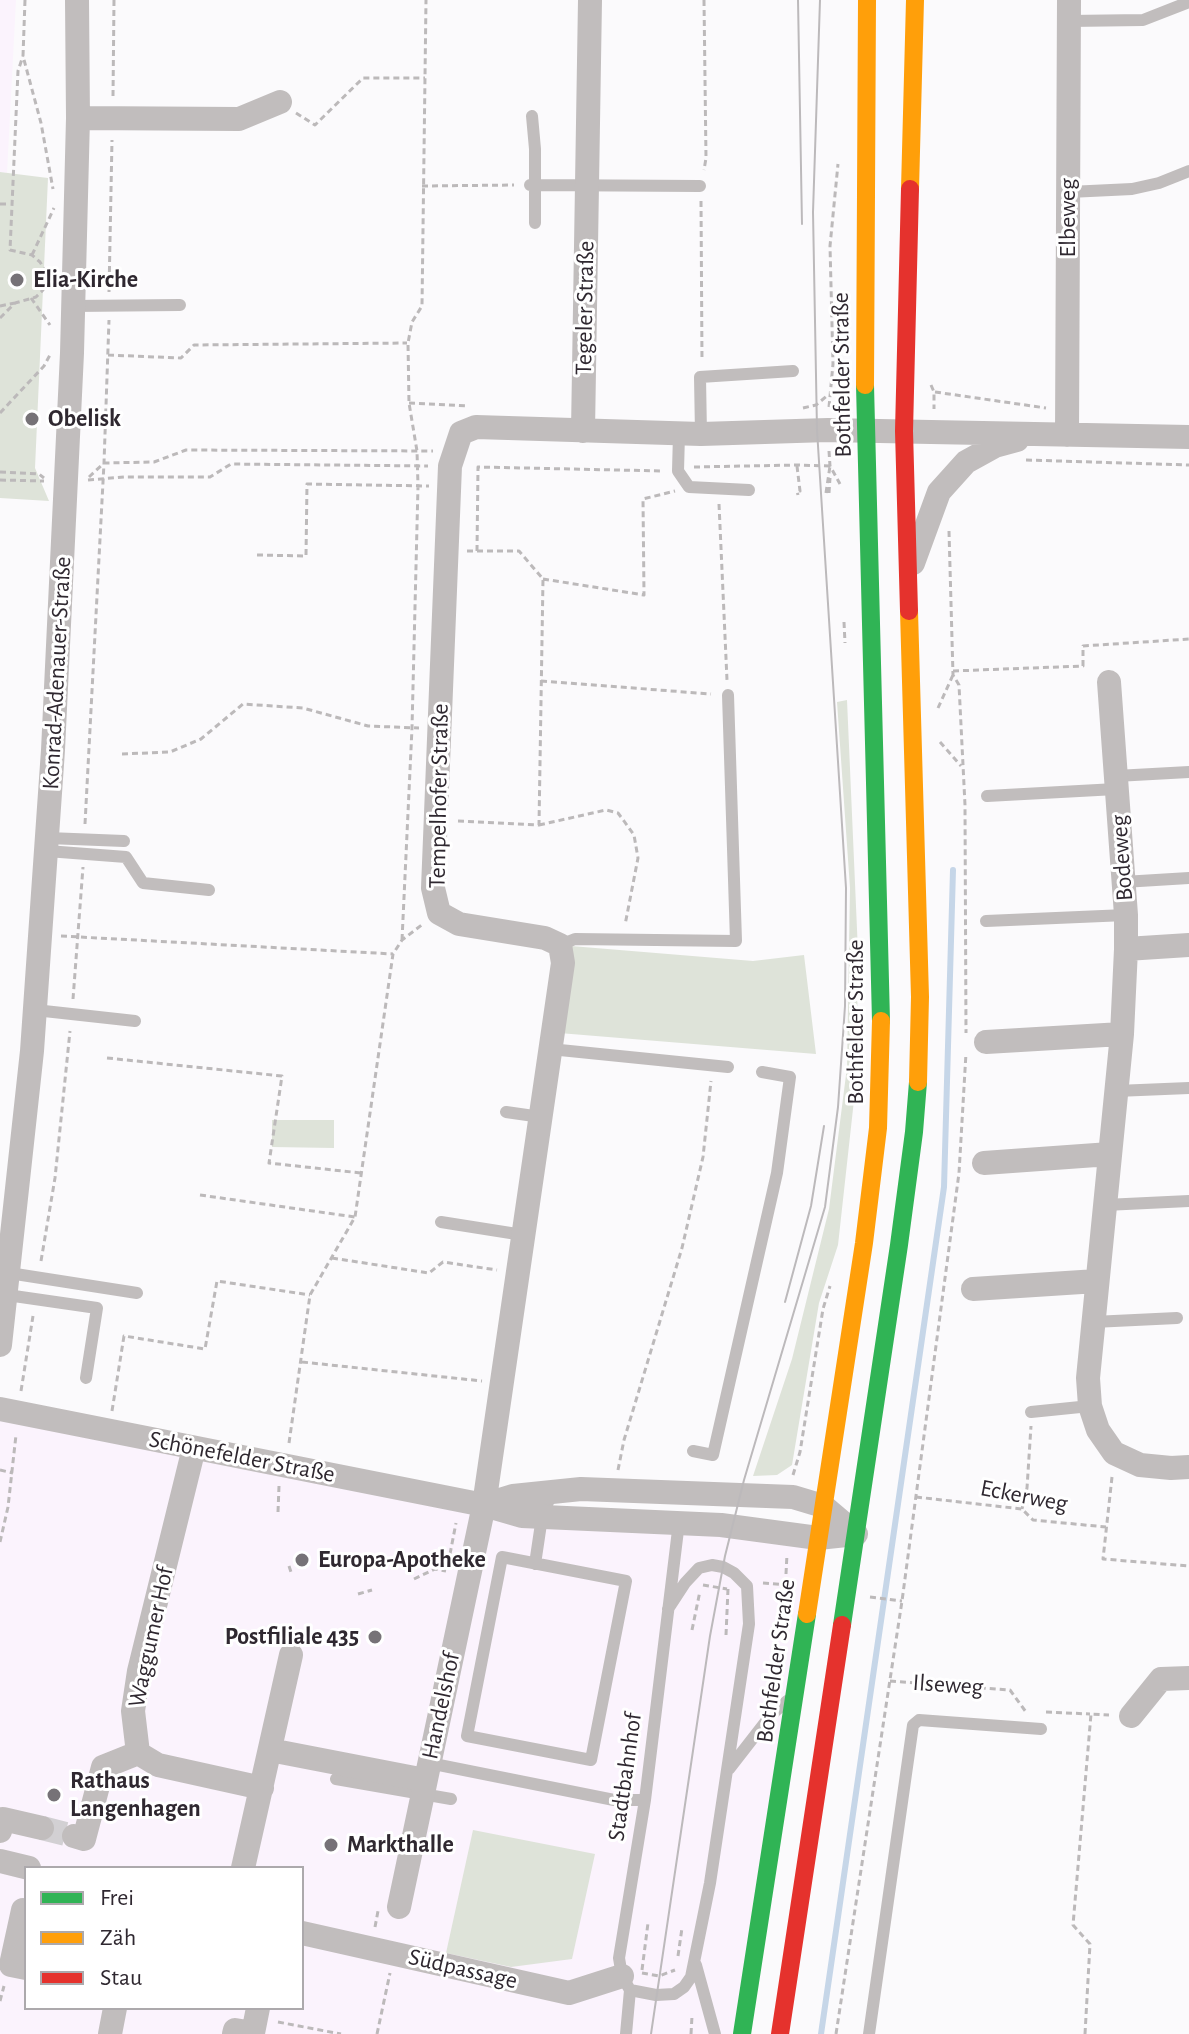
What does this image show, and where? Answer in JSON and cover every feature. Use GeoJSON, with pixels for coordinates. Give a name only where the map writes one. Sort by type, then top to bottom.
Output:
{"type":"FeatureCollection","features":[{"type":"Feature","properties":{"kind":"main road","name":"Bothfelder Straße"},"geometry":{"type":"LineString","coordinates":[[742,2034],[864,1243],[878,1128],[882,1064],[864,349],[867,0]]}},
{"type":"Feature","properties":{"kind":"main road"},"geometry":{"type":"LineString","coordinates":[[780,2034],[899,1245],[914,1132],[919,1065],[920,997],[904,431],[915,0]]}},
{"type":"Feature","properties":{"kind":"street","name":"Konrad-Adenauer-Straße"},"geometry":{"type":"LineString","coordinates":[[0,1345],[35,1010],[47,845],[67,481],[78,118],[77,0]]}},
{"type":"Feature","properties":{"kind":"street","name":"Tegeler Straße"},"geometry":{"type":"LineString","coordinates":[[583,431],[590,0]]}},
{"type":"Feature","properties":{"kind":"street","name":"Elbeweg"},"geometry":{"type":"LineString","coordinates":[[1067,435],[1069,10]]}},
{"type":"Feature","properties":{"kind":"street"},"geometry":{"type":"LineString","coordinates":[[78,118],[239,119],[280,102]]}},
{"type":"Feature","properties":{"kind":"street","name":"Tempelhofer Straße"},"geometry":{"type":"LineString","coordinates":[[560,945],[545,938],[459,924],[439,913],[433,888],[450,466],[461,433],[476,427],[690,434],[866,430],[1189,437]]}},
{"type":"Feature","properties":{"kind":"street"},"geometry":{"type":"LineString","coordinates":[[907,580],[939,492],[966,462],[995,446],[1039,434]]}},
{"type":"Feature","properties":{"kind":"street","name":"Bodeweg"},"geometry":{"type":"LineString","coordinates":[[1109,682],[1126,949],[1122,1034],[1088,1378],[1090,1406],[1098,1430],[1114,1453]]}},
{"type":"Feature","properties":{"kind":"street"},"geometry":{"type":"LineString","coordinates":[[484,1505],[563,963],[560,945]]}},
{"type":"Feature","properties":{"kind":"street"},"geometry":{"type":"LineString","coordinates":[[1126,949],[1189,945]]}},
{"type":"Feature","properties":{"kind":"street"},"geometry":{"type":"LineString","coordinates":[[972,1044],[1122,1034]]}},
{"type":"Feature","properties":{"kind":"street"},"geometry":{"type":"LineString","coordinates":[[984,1163],[1110,1154]]}},
{"type":"Feature","properties":{"kind":"street"},"geometry":{"type":"LineString","coordinates":[[963,1296],[1097,1281]]}},
{"type":"Feature","properties":{"kind":"street","name":"Schönefelder Straße"},"geometry":{"type":"LineString","coordinates":[[9,1411],[484,1505],[522,1516],[679,1522],[818,1538],[856,1534]]}},
{"type":"Feature","properties":{"kind":"street","name":"Waggumer Hof"},"geometry":{"type":"LineString","coordinates":[[138,1753],[133,1711],[139,1671],[194,1448]]}},
{"type":"Feature","properties":{"kind":"street"},"geometry":{"type":"LineString","coordinates":[[1114,1453],[1140,1465],[1189,1467]]}},
{"type":"Feature","properties":{"kind":"street","name":"Schönefelder Straße"},"geometry":{"type":"LineString","coordinates":[[484,1505],[513,1496],[553,1490],[793,1497],[823,1506],[856,1534]]}},
{"type":"Feature","properties":{"kind":"street"},"geometry":{"type":"LineString","coordinates":[[658,1491],[679,1522]]}},
{"type":"Feature","properties":{"kind":"street","name":"Handelshof"},"geometry":{"type":"LineString","coordinates":[[399,1907],[484,1505]]}},
{"type":"Feature","properties":{"kind":"street"},"geometry":{"type":"LineString","coordinates":[[243,1866],[291,1655]]}},
{"type":"Feature","properties":{"kind":"street"},"geometry":{"type":"LineString","coordinates":[[1131,1716],[1161,1679],[1189,1678]]}},
{"type":"Feature","properties":{"kind":"street"},"geometry":{"type":"LineString","coordinates":[[270,1750],[425,1779]]}},
{"type":"Feature","properties":{"kind":"street"},"geometry":{"type":"LineString","coordinates":[[74,1836],[84,1839],[103,1767],[138,1753],[158,1765],[262,1788]]}},
{"type":"Feature","properties":{"kind":"street"},"geometry":{"type":"LineString","coordinates":[[0,1831],[3,1819],[42,1828]]}},
{"type":"Feature","properties":{"kind":"street"},"geometry":{"type":"LineString","coordinates":[[0,1861],[24,1867]]}},
{"type":"Feature","properties":{"kind":"street"},"geometry":{"type":"LineString","coordinates":[[24,1911],[11,1965],[24,1968]]}},
{"type":"Feature","properties":{"kind":"street","name":"Südpassage"},"geometry":{"type":"LineString","coordinates":[[304,1933],[569,1993],[631,1979]]}},
{"type":"Feature","properties":{"kind":"street"},"geometry":{"type":"LineString","coordinates":[[110,2034],[115,2010]]}},
{"type":"Feature","properties":{"kind":"street"},"geometry":{"type":"LineString","coordinates":[[234,2034],[235,2030],[253,2033],[257,2013]]}},
{"type":"Feature","properties":{"kind":"lane"},"geometry":{"type":"LineString","coordinates":[[1069,10],[1143,20],[1189,2]]}},
{"type":"Feature","properties":{"kind":"lane"},"geometry":{"type":"LineString","coordinates":[[532,116],[527,185],[535,223]]}},
{"type":"Feature","properties":{"kind":"lane"},"geometry":{"type":"LineString","coordinates":[[1069,192],[1132,189],[1159,183],[1189,171]]}},
{"type":"Feature","properties":{"kind":"lane"},"geometry":{"type":"LineString","coordinates":[[527,185],[700,186]]}},
{"type":"Feature","properties":{"kind":"lane"},"geometry":{"type":"LineString","coordinates":[[73,306],[180,305]]}},
{"type":"Feature","properties":{"kind":"lane"},"geometry":{"type":"LineString","coordinates":[[749,490],[689,487],[678,471],[690,434],[700,377],[793,371]]}},
{"type":"Feature","properties":{"kind":"lane"},"geometry":{"type":"LineString","coordinates":[[560,945],[575,939],[736,941],[728,695]]}},
{"type":"Feature","properties":{"kind":"lane"},"geometry":{"type":"LineString","coordinates":[[987,796],[1189,772]]}},
{"type":"Feature","properties":{"kind":"lane"},"geometry":{"type":"LineString","coordinates":[[47,845],[84,846],[124,841]]}},
{"type":"Feature","properties":{"kind":"lane"},"geometry":{"type":"LineString","coordinates":[[84,846],[126,857],[143,883],[209,890]]}},
{"type":"Feature","properties":{"kind":"lane"},"geometry":{"type":"LineString","coordinates":[[1123,882],[1189,878]]}},
{"type":"Feature","properties":{"kind":"lane"},"geometry":{"type":"LineString","coordinates":[[986,921],[1126,915]]}},
{"type":"Feature","properties":{"kind":"lane"},"geometry":{"type":"LineString","coordinates":[[35,1010],[135,1021]]}},
{"type":"Feature","properties":{"kind":"lane"},"geometry":{"type":"LineString","coordinates":[[550,1049],[728,1067]]}},
{"type":"Feature","properties":{"kind":"lane"},"geometry":{"type":"LineString","coordinates":[[693,1451],[713,1455],[777,1173],[790,1077],[762,1072]]}},
{"type":"Feature","properties":{"kind":"lane"},"geometry":{"type":"LineString","coordinates":[[1116,1091],[1189,1088]]}},
{"type":"Feature","properties":{"kind":"lane"},"geometry":{"type":"LineString","coordinates":[[506,1112],[541,1117]]}},
{"type":"Feature","properties":{"kind":"lane"},"geometry":{"type":"LineString","coordinates":[[1105,1205],[1189,1201]]}},
{"type":"Feature","properties":{"kind":"lane"},"geometry":{"type":"LineString","coordinates":[[441,1222],[523,1235]]}},
{"type":"Feature","properties":{"kind":"lane"},"geometry":{"type":"LineString","coordinates":[[8,1284],[39,1278],[137,1293]]}},
{"type":"Feature","properties":{"kind":"lane"},"geometry":{"type":"LineString","coordinates":[[8,1284],[35,1298],[97,1308],[86,1378]]}},
{"type":"Feature","properties":{"kind":"lane"},"geometry":{"type":"LineString","coordinates":[[1093,1322],[1177,1318]]}},
{"type":"Feature","properties":{"kind":"lane"},"geometry":{"type":"LineString","coordinates":[[1031,1412],[1090,1406]]}},
{"type":"Feature","properties":{"kind":"lane"},"geometry":{"type":"LineString","coordinates":[[535,1564],[542,1517],[553,1490]]}},
{"type":"Feature","properties":{"kind":"lane","name":"Stadtbahnhof"},"geometry":{"type":"LineString","coordinates":[[626,2034],[631,1979],[619,1958],[645,1800],[679,1522]]}},
{"type":"Feature","properties":{"kind":"lane"},"geometry":{"type":"LineString","coordinates":[[502,1557],[535,1564],[626,1581],[591,1760],[467,1736],[502,1557]]}},
{"type":"Feature","properties":{"kind":"lane"},"geometry":{"type":"LineString","coordinates":[[631,1979],[656,1995],[678,1992],[691,1977],[749,1624],[747,1586],[723,1567],[712,1565],[699,1568],[668,1609]]}},
{"type":"Feature","properties":{"kind":"lane"},"geometry":{"type":"LineString","coordinates":[[445,1686],[476,1692]]}},
{"type":"Feature","properties":{"kind":"lane"},"geometry":{"type":"LineString","coordinates":[[726,1772],[771,1715],[795,1693]]}},
{"type":"Feature","properties":{"kind":"lane"},"geometry":{"type":"LineString","coordinates":[[869,2034],[913,1725],[919,1720],[1041,1729]]}},
{"type":"Feature","properties":{"kind":"lane"},"geometry":{"type":"LineString","coordinates":[[336,1779],[425,1779],[614,1800],[645,1800]]}},
{"type":"Feature","properties":{"kind":"lane"},"geometry":{"type":"LineString","coordinates":[[425,1779],[451,1799]]}},
{"type":"Feature","properties":{"kind":"lane"},"geometry":{"type":"LineString","coordinates":[[695,1961],[715,2034]]}},
{"type":"Feature","properties":{"kind":"path"},"geometry":{"type":"LineString","coordinates":[[0,306],[31,298],[43,290],[45,270],[32,255],[10,250],[10,204],[25,0]]}},
{"type":"Feature","properties":{"kind":"path"},"geometry":{"type":"LineString","coordinates":[[39,1278],[55,1178],[72,1013],[84,846],[108,355],[114,0]]}},
{"type":"Feature","properties":{"kind":"path"},"geometry":{"type":"LineString","coordinates":[[285,1465],[310,1295],[355,1217],[393,954],[402,940],[412,728],[418,486],[417,451],[409,403],[408,343],[412,322],[422,306],[426,0]]}},
{"type":"Feature","properties":{"kind":"path"},"geometry":{"type":"LineString","coordinates":[[23,56],[41,123],[54,192]]}},
{"type":"Feature","properties":{"kind":"path"},"geometry":{"type":"LineString","coordinates":[[280,102],[315,125],[363,78],[425,78]]}},
{"type":"Feature","properties":{"kind":"path"},"geometry":{"type":"LineString","coordinates":[[828,493],[829,395],[833,364],[830,246],[839,155]]}},
{"type":"Feature","properties":{"kind":"path"},"geometry":{"type":"LineString","coordinates":[[422,186],[527,185]]}},
{"type":"Feature","properties":{"kind":"path"},"geometry":{"type":"LineString","coordinates":[[0,204],[10,204]]}},
{"type":"Feature","properties":{"kind":"path"},"geometry":{"type":"LineString","coordinates":[[32,255],[55,206]]}},
{"type":"Feature","properties":{"kind":"path"},"geometry":{"type":"LineString","coordinates":[[31,298],[52,328]]}},
{"type":"Feature","properties":{"kind":"path"},"geometry":{"type":"LineString","coordinates":[[0,318],[15,303]]}},
{"type":"Feature","properties":{"kind":"path"},"geometry":{"type":"LineString","coordinates":[[108,355],[181,358],[194,345],[408,343]]}},
{"type":"Feature","properties":{"kind":"path"},"geometry":{"type":"LineString","coordinates":[[0,413],[44,366],[51,353]]}},
{"type":"Feature","properties":{"kind":"path"},"geometry":{"type":"LineString","coordinates":[[795,409],[816,405],[829,395]]}},
{"type":"Feature","properties":{"kind":"path"},"geometry":{"type":"LineString","coordinates":[[417,451],[186,450],[154,462],[104,463],[86,480],[210,477],[231,464],[418,465]]}},
{"type":"Feature","properties":{"kind":"path"},"geometry":{"type":"LineString","coordinates":[[1023,460],[1189,465]]}},
{"type":"Feature","properties":{"kind":"path"},"geometry":{"type":"LineString","coordinates":[[797,465],[799,494]]}},
{"type":"Feature","properties":{"kind":"path"},"geometry":{"type":"LineString","coordinates":[[477,551],[478,467],[678,471],[694,467],[830,466]]}},
{"type":"Feature","properties":{"kind":"path"},"geometry":{"type":"LineString","coordinates":[[830,466],[846,493]]}},
{"type":"Feature","properties":{"kind":"path"},"geometry":{"type":"LineString","coordinates":[[0,472],[39,474],[46,481],[0,480]]}},
{"type":"Feature","properties":{"kind":"path"},"geometry":{"type":"LineString","coordinates":[[257,555],[306,556],[307,484],[449,487]]}},
{"type":"Feature","properties":{"kind":"path"},"geometry":{"type":"LineString","coordinates":[[446,550],[519,551],[543,579],[644,595],[643,499],[689,487],[719,498],[728,695],[541,681]]}},
{"type":"Feature","properties":{"kind":"path"},"geometry":{"type":"LineString","coordinates":[[935,715],[953,673],[949,531]]}},
{"type":"Feature","properties":{"kind":"path"},"geometry":{"type":"LineString","coordinates":[[539,825],[543,579]]}},
{"type":"Feature","properties":{"kind":"path"},"geometry":{"type":"LineString","coordinates":[[844,621],[846,653]]}},
{"type":"Feature","properties":{"kind":"path"},"geometry":{"type":"LineString","coordinates":[[953,673],[1083,666],[1083,646],[1189,639]]}},
{"type":"Feature","properties":{"kind":"path"},"geometry":{"type":"LineString","coordinates":[[836,2034],[916,1497],[959,1173],[972,1044],[959,685],[953,673]]}},
{"type":"Feature","properties":{"kind":"path"},"geometry":{"type":"LineString","coordinates":[[122,754],[170,752],[201,739],[243,704],[303,708],[368,726],[439,729]]}},
{"type":"Feature","properties":{"kind":"path"},"geometry":{"type":"LineString","coordinates":[[936,738],[963,769]]}},
{"type":"Feature","properties":{"kind":"path"},"geometry":{"type":"LineString","coordinates":[[437,820],[539,825],[606,810],[618,813],[634,835],[638,858],[622,940]]}},
{"type":"Feature","properties":{"kind":"path"},"geometry":{"type":"LineString","coordinates":[[41,935],[393,954]]}},
{"type":"Feature","properties":{"kind":"path"},"geometry":{"type":"LineString","coordinates":[[107,1058],[282,1076],[269,1163],[361,1173]]}},
{"type":"Feature","properties":{"kind":"path"},"geometry":{"type":"LineString","coordinates":[[618,1473],[624,1440],[682,1248],[703,1157],[712,1065]]}},
{"type":"Feature","properties":{"kind":"path"},"geometry":{"type":"LineString","coordinates":[[200,1195],[355,1217]]}},
{"type":"Feature","properties":{"kind":"path"},"geometry":{"type":"LineString","coordinates":[[332,1258],[429,1273],[443,1262],[517,1273]]}},
{"type":"Feature","properties":{"kind":"path"},"geometry":{"type":"LineString","coordinates":[[108,1431],[124,1336],[205,1349],[217,1281],[310,1295]]}},
{"type":"Feature","properties":{"kind":"path"},"geometry":{"type":"LineString","coordinates":[[793,1497],[793,1475],[800,1452],[823,1309],[831,1283]]}},
{"type":"Feature","properties":{"kind":"path"},"geometry":{"type":"LineString","coordinates":[[942,1303],[963,1296]]}},
{"type":"Feature","properties":{"kind":"path"},"geometry":{"type":"LineString","coordinates":[[0,1542],[13,1473],[9,1411],[35,1298]]}},
{"type":"Feature","properties":{"kind":"path"},"geometry":{"type":"LineString","coordinates":[[302,1362],[501,1383]]}},
{"type":"Feature","properties":{"kind":"path"},"geometry":{"type":"LineString","coordinates":[[1022,1509],[1032,1438],[1031,1412]]}},
{"type":"Feature","properties":{"kind":"path"},"geometry":{"type":"LineString","coordinates":[[1114,1453],[1103,1559],[1189,1566]]}},
{"type":"Feature","properties":{"kind":"path"},"geometry":{"type":"LineString","coordinates":[[0,1470],[13,1473]]}},
{"type":"Feature","properties":{"kind":"path","name":"Eckerweg"},"geometry":{"type":"LineString","coordinates":[[916,1497],[1022,1509],[1033,1520],[1106,1527]]}},
{"type":"Feature","properties":{"kind":"path"},"geometry":{"type":"LineString","coordinates":[[414,1579],[435,1569],[446,1571],[456,1523]]}},
{"type":"Feature","properties":{"kind":"path"},"geometry":{"type":"LineString","coordinates":[[701,1584],[727,1589],[768,1582],[787,1585],[790,1534]]}},
{"type":"Feature","properties":{"kind":"path"},"geometry":{"type":"LineString","coordinates":[[289,1566],[292,1575]]}},
{"type":"Feature","properties":{"kind":"path"},"geometry":{"type":"LineString","coordinates":[[692,1630],[701,1584],[699,1568]]}},
{"type":"Feature","properties":{"kind":"path"},"geometry":{"type":"LineString","coordinates":[[726,1635],[727,1589]]}},
{"type":"Feature","properties":{"kind":"path"},"geometry":{"type":"LineString","coordinates":[[358,1594],[372,1590]]}},
{"type":"Feature","properties":{"kind":"path"},"geometry":{"type":"LineString","coordinates":[[862,1596],[900,1601]]}},
{"type":"Feature","properties":{"kind":"path","name":"Ilseweg"},"geometry":{"type":"LineString","coordinates":[[890,1681],[1010,1690],[1025,1712],[1091,1714]]}},
{"type":"Feature","properties":{"kind":"path"},"geometry":{"type":"LineString","coordinates":[[1085,2034],[1090,1944],[1073,1925],[1091,1714],[1131,1716]]}},
{"type":"Feature","properties":{"kind":"path"},"geometry":{"type":"LineString","coordinates":[[648,1923],[631,1979],[659,1976],[675,1970]]}},
{"type":"Feature","properties":{"kind":"path"},"geometry":{"type":"LineString","coordinates":[[377,2034],[392,1953]]}},
{"type":"Feature","properties":{"kind":"path"},"geometry":{"type":"LineString","coordinates":[[691,2034],[693,2008],[705,2000]]}},
{"type":"Feature","properties":{"kind":"path"},"geometry":{"type":"LineString","coordinates":[[257,2013],[341,2034]]}},
{"type":"Feature","properties":{"kind":"shaded area"},"geometry":{"type":"Polygon","coordinates":[[[0,0],[16,0],[7,173],[0,172],[0,0]]]}},
{"type":"Feature","properties":{"kind":"shaded area"},"geometry":{"type":"Polygon","coordinates":[[[0,172],[48,178],[35,468],[49,501],[0,498],[0,172]]]}},
{"type":"Feature","properties":{"kind":"shaded area"},"geometry":{"type":"Polygon","coordinates":[[[847,700],[858,952],[857,1032],[854,1100],[838,1245],[819,1303],[792,1465],[777,1475],[753,1476],[792,1359],[829,1209],[847,1067],[850,888],[837,702],[847,700]]]}},
{"type":"Feature","properties":{"kind":"shaded area"},"geometry":{"type":"Polygon","coordinates":[[[571,946],[753,961],[804,955],[816,1054],[559,1033],[571,946]]]}},
{"type":"Feature","properties":{"kind":"shaded area"},"geometry":{"type":"Polygon","coordinates":[[[272,1120],[334,1120],[334,1148],[272,1147],[272,1120]]]}},
{"type":"Feature","properties":{"kind":"shaded area"},"geometry":{"type":"Polygon","coordinates":[[[0,1409],[484,1505],[818,1538],[742,2034],[0,2034],[0,1409]]]}},
{"type":"Feature","properties":{"kind":"shaded area"},"geometry":{"type":"Polygon","coordinates":[[[473,1830],[595,1854],[572,1959],[511,1967],[446,1953],[473,1830]]]}},
{"type":"Feature","properties":{"kind":"waterway"},"geometry":{"type":"LineString","coordinates":[[821,2034],[944,1187],[953,870]]}},
{"type":"Feature","properties":{"kind":"tunnel"},"geometry":{"type":"LineString","coordinates":[[42,1828],[74,1836]]}},
{"type":"Feature","properties":{"kind":"tram line"},"geometry":{"type":"LineString","coordinates":[[798,0],[802,224]]}},
{"type":"Feature","properties":{"kind":"tram line"},"geometry":{"type":"LineString","coordinates":[[651,2034],[710,1636],[725,1556],[744,1480],[825,1207],[838,1107],[845,1006],[846,888],[817,430],[813,212],[820,0]]}},
{"type":"Feature","properties":{"kind":"tram line"},"geometry":{"type":"LineString","coordinates":[[785,1302],[811,1206],[824,1126]]}},
{"type":"Feature","properties":{"kind":"traffic: fast"},"geometry":{"type":"LineString","coordinates":[[865,385],[881,1021]]}},
{"type":"Feature","properties":{"kind":"traffic: fast"},"geometry":{"type":"LineString","coordinates":[[842,1625],[899,1245],[918,1082]]}},
{"type":"Feature","properties":{"kind":"traffic: fast"},"geometry":{"type":"LineString","coordinates":[[742,2034],[807,1614]]}},
{"type":"Feature","properties":{"kind":"traffic: slow"},"geometry":{"type":"LineString","coordinates":[[865,385],[867,0]]}},
{"type":"Feature","properties":{"kind":"traffic: slow"},"geometry":{"type":"LineString","coordinates":[[910,189],[915,0]]}},
{"type":"Feature","properties":{"kind":"traffic: slow"},"geometry":{"type":"LineString","coordinates":[[909,611],[920,997],[918,1082]]}},
{"type":"Feature","properties":{"kind":"traffic: slow"},"geometry":{"type":"LineString","coordinates":[[807,1614],[864,1243],[878,1128],[881,1021]]}},
{"type":"Feature","properties":{"kind":"traffic: jam"},"geometry":{"type":"LineString","coordinates":[[909,611],[904,431],[910,189]]}},
{"type":"Feature","properties":{"kind":"traffic: jam"},"geometry":{"type":"LineString","coordinates":[[780,2034],[842,1625]]}},
{"type":"Feature","properties":{"kind":"place","name":"Elia-Kirche"},"geometry":{"type":"Point","coordinates":[17,280]}},
{"type":"Feature","properties":{"kind":"place","name":"Obelisk"},"geometry":{"type":"Point","coordinates":[32,419]}},
{"type":"Feature","properties":{"kind":"place","name":"Europa-Apotheke"},"geometry":{"type":"Point","coordinates":[302,1560]}},
{"type":"Feature","properties":{"kind":"place","name":"Postfiliale 435"},"geometry":{"type":"Point","coordinates":[375,1637]}},
{"type":"Feature","properties":{"kind":"place","name":"Rathaus Langenhagen"},"geometry":{"type":"Point","coordinates":[54,1795]}},
{"type":"Feature","properties":{"kind":"place","name":"Markthalle"},"geometry":{"type":"Point","coordinates":[331,1845]}}]}
